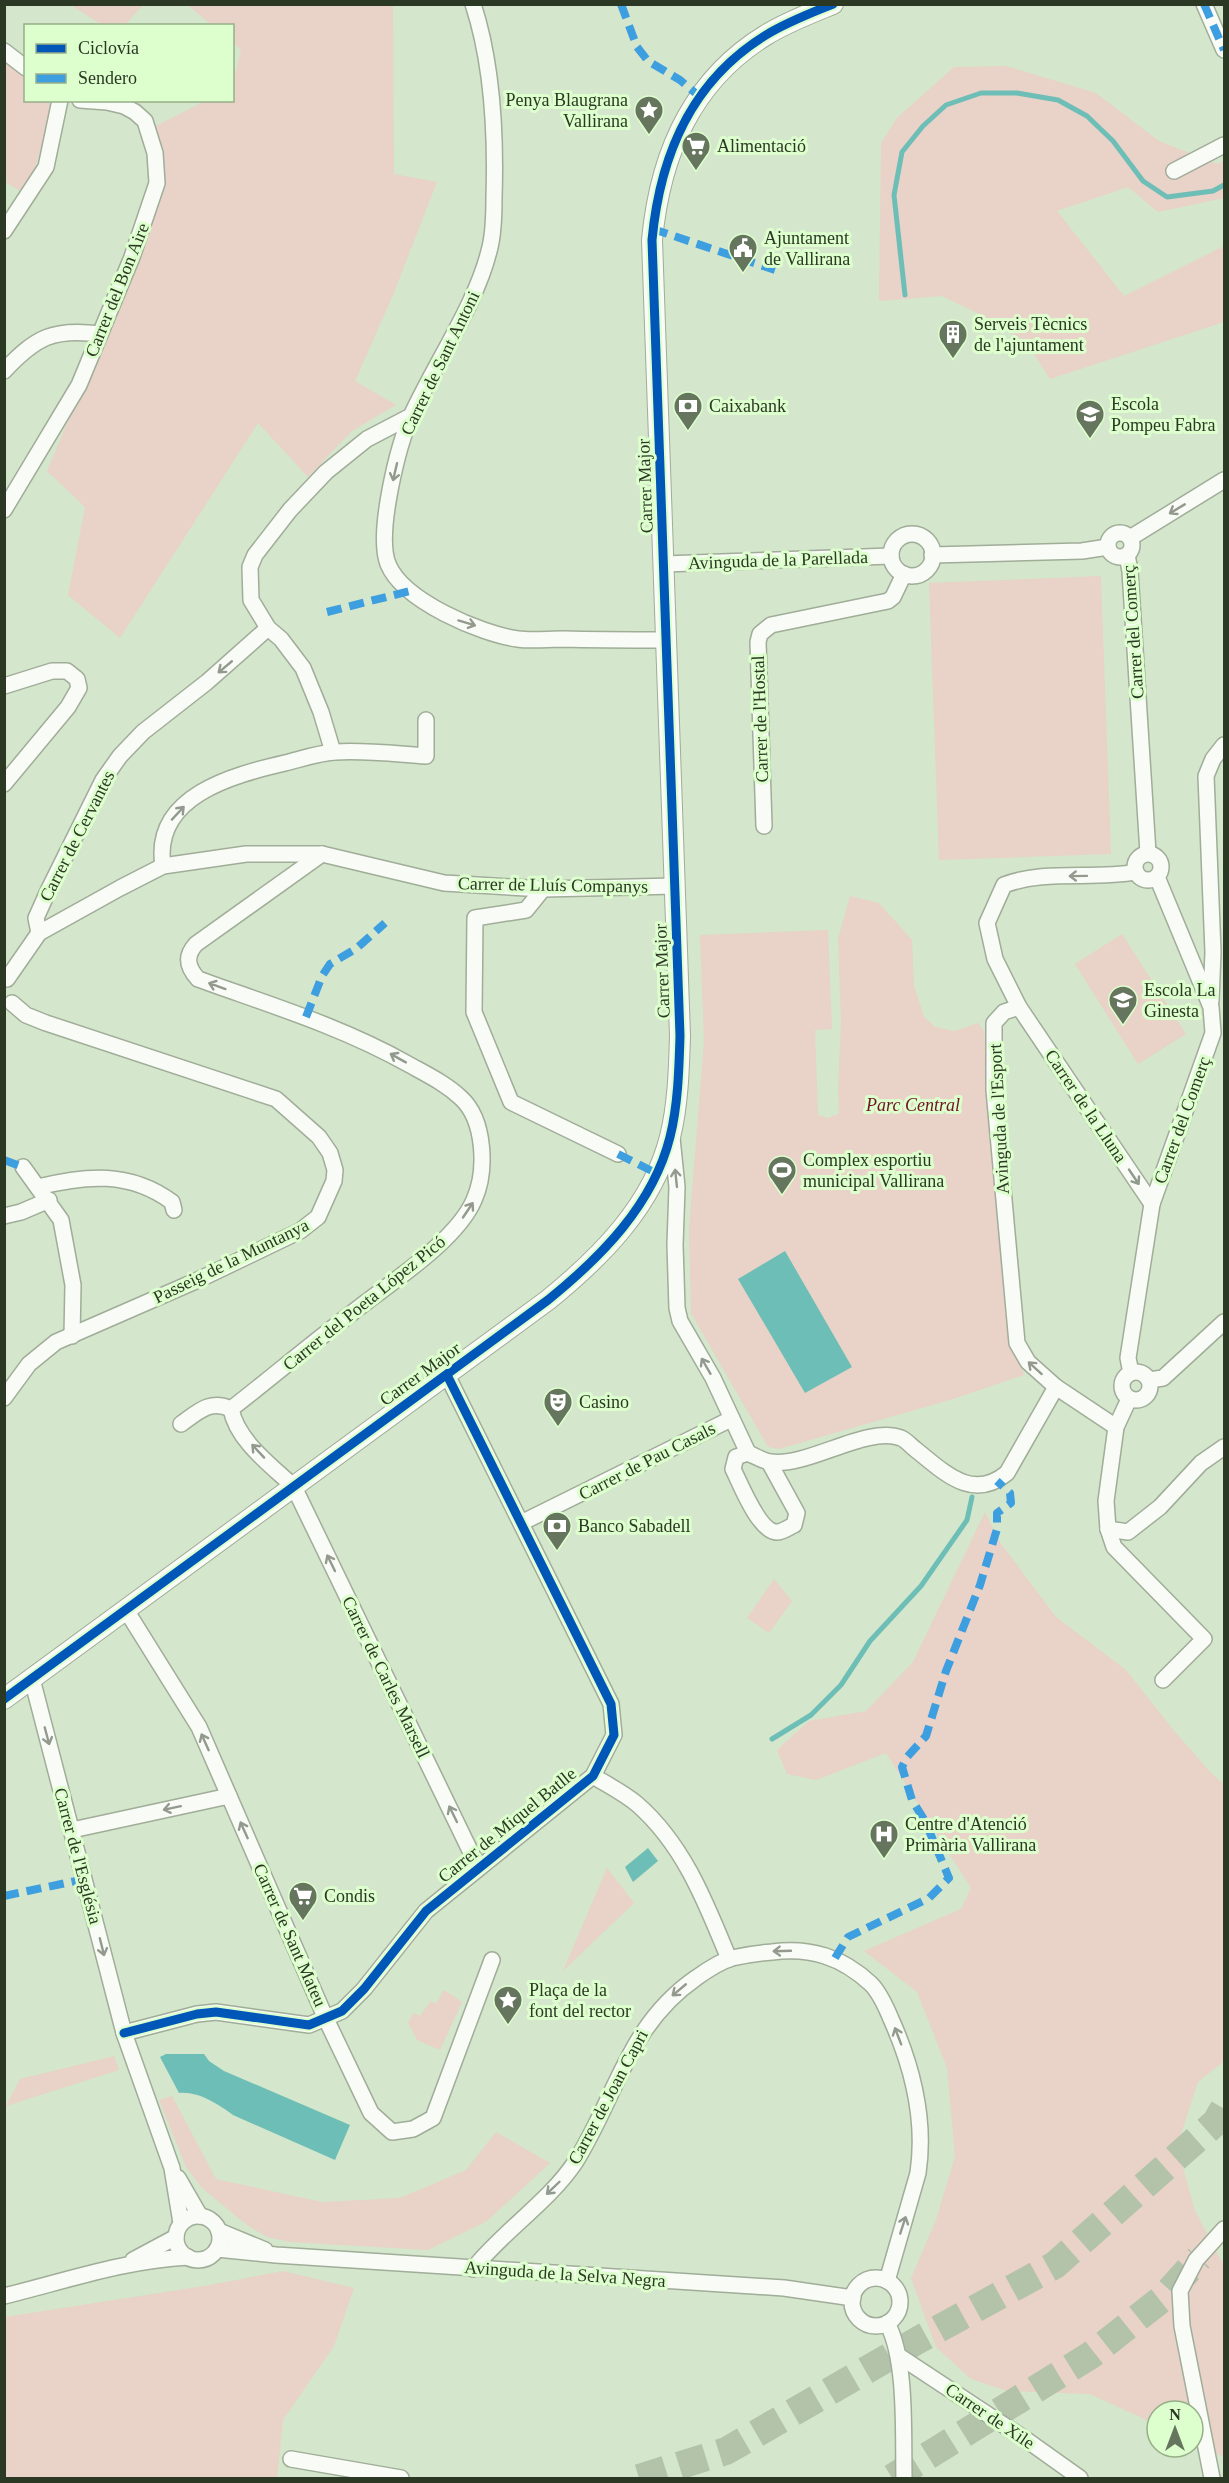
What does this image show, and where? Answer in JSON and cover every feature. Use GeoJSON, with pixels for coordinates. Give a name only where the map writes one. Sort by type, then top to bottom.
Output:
{"type":"FeatureCollection","features":[{"type":"Feature","properties":{"kind":"street","name":"Carrer de Sant Antoni"},"geometry":{"type":"LineString","coordinates":[[473,4],[485,54],[493,128],[495,166],[490,245],[480,279],[411,416],[402,440],[390,493],[385,538],[389,566],[410,591],[451,618],[517,639],[667,640]]}},
{"type":"Feature","properties":{"kind":"street"},"geometry":{"type":"LineString","coordinates":[[1204,4],[1224,50]]}},
{"type":"Feature","properties":{"kind":"street","name":"Carrer Major"},"geometry":{"type":"LineString","coordinates":[[4,1699],[548,1300],[598,1256],[648,1193],[658,1174],[671,1135],[678,1084],[680,1036],[652,240],[656,201],[671,146],[699,97],[723,69],[766,35],[832,5]]}},
{"type":"Feature","properties":{"kind":"street"},"geometry":{"type":"LineString","coordinates":[[4,51],[24,66]]}},
{"type":"Feature","properties":{"kind":"street"},"geometry":{"type":"LineString","coordinates":[[4,231],[46,167],[60,102]]}},
{"type":"Feature","properties":{"kind":"street","name":"Carrer del Bon Aire"},"geometry":{"type":"LineString","coordinates":[[4,510],[79,385],[132,257],[157,183],[158,169],[152,136],[145,121],[135,112],[107,102]]}},
{"type":"Feature","properties":{"kind":"street"},"geometry":{"type":"LineString","coordinates":[[1174,171],[1224,145]]}},
{"type":"Feature","properties":{"kind":"street"},"geometry":{"type":"LineString","coordinates":[[4,371],[21,354],[54,333],[100,334]]}},
{"type":"Feature","properties":{"kind":"street"},"geometry":{"type":"LineString","coordinates":[[333,752],[321,712],[303,668],[281,639],[268,628],[251,600],[249,576],[255,555],[290,510],[326,472],[367,439],[411,416]]}},
{"type":"Feature","properties":{"kind":"street"},"geometry":{"type":"LineString","coordinates":[[1130,537],[1224,480]]}},
{"type":"Feature","properties":{"kind":"street"},"geometry":{"type":"LineString","coordinates":[[1108,547],[1114,535],[1121,533],[1130,537]]}},
{"type":"Feature","properties":{"kind":"street"},"geometry":{"type":"LineString","coordinates":[[907,535],[926,540],[932,555],[926,571],[914,576],[904,574],[895,568],[891,556],[895,542],[907,535]]}},
{"type":"Feature","properties":{"kind":"street"},"geometry":{"type":"LineString","coordinates":[[1108,547],[1114,555],[1120,557],[1127,555],[1132,547],[1130,537]]}},
{"type":"Feature","properties":{"kind":"street"},"geometry":{"type":"LineString","coordinates":[[932,555],[1082,551],[1108,547]]}},
{"type":"Feature","properties":{"kind":"street","name":"Carrer del Comerç"},"geometry":{"type":"LineString","coordinates":[[1127,555],[1130,571],[1148,853]]}},
{"type":"Feature","properties":{"kind":"street","name":"Avinguda de la Parellada"},"geometry":{"type":"LineString","coordinates":[[664,564],[891,556]]}},
{"type":"Feature","properties":{"kind":"street","name":"Carrer de l'Hostal"},"geometry":{"type":"LineString","coordinates":[[764,826],[758,642],[760,634],[771,625],[888,601],[893,597],[904,574]]}},
{"type":"Feature","properties":{"kind":"street","name":"Carrer de Cervantes"},"geometry":{"type":"LineString","coordinates":[[39,933],[36,918],[49,889],[103,780],[120,756],[143,732],[207,682],[268,628]]}},
{"type":"Feature","properties":{"kind":"street"},"geometry":{"type":"LineString","coordinates":[[4,686],[51,671],[68,671],[77,679],[80,688],[68,707],[4,784]]}},
{"type":"Feature","properties":{"kind":"street"},"geometry":{"type":"LineString","coordinates":[[163,866],[161,851],[163,836],[174,816],[213,785],[245,772],[333,752],[426,756],[426,720]]}},
{"type":"Feature","properties":{"kind":"street"},"geometry":{"type":"LineString","coordinates":[[1211,1007],[1213,952],[1206,776],[1213,759],[1224,745]]}},
{"type":"Feature","properties":{"kind":"street"},"geometry":{"type":"LineString","coordinates":[[1148,853],[1160,861],[1161,870],[1157,877],[1146,880],[1136,872],[1137,860],[1148,853]]}},
{"type":"Feature","properties":{"kind":"street","name":"Carrer de Lluís Companys"},"geometry":{"type":"LineString","coordinates":[[6,979],[39,933],[163,866],[246,854],[322,854],[444,883],[543,889],[676,886]]}},
{"type":"Feature","properties":{"kind":"street","name":"Carrer del Poeta López Picó"},"geometry":{"type":"LineString","coordinates":[[231,1409],[446,1239],[474,1200],[480,1174],[482,1144],[474,1115],[462,1098],[439,1081],[369,1042],[198,979],[189,966],[190,951],[196,944],[322,854]]}},
{"type":"Feature","properties":{"kind":"street"},"geometry":{"type":"LineString","coordinates":[[1019,1007],[995,959],[987,923],[1004,885],[1023,878],[1117,876],[1136,872]]}},
{"type":"Feature","properties":{"kind":"street","name":"Carrer del Comerç"},"geometry":{"type":"LineString","coordinates":[[1131,1373],[1128,1358],[1152,1204],[1213,1033],[1211,1007],[1157,877]]}},
{"type":"Feature","properties":{"kind":"street"},"geometry":{"type":"LineString","coordinates":[[543,889],[526,910],[475,918],[474,1012],[511,1102],[618,1154]]}},
{"type":"Feature","properties":{"kind":"street"},"geometry":{"type":"LineString","coordinates":[[6,979],[15,990],[8,1006]]}},
{"type":"Feature","properties":{"kind":"street","name":"Passeig de la Muntanya"},"geometry":{"type":"LineString","coordinates":[[4,1398],[19,1375],[37,1356],[56,1342],[198,1280],[300,1231],[318,1217],[334,1182],[335,1170],[330,1153],[319,1137],[276,1099],[46,1023],[8,1006]]}},
{"type":"Feature","properties":{"kind":"street","name":"Carrer de la Lluna"},"geometry":{"type":"LineString","coordinates":[[1019,1007],[1152,1204]]}},
{"type":"Feature","properties":{"kind":"street","name":"Avinguda de l'Esport"},"geometry":{"type":"LineString","coordinates":[[1019,1007],[1004,1012],[994,1023],[994,1090],[1017,1343],[1028,1362],[1056,1387],[1116,1427]]}},
{"type":"Feature","properties":{"kind":"street","name":"Carrer de Pau Casals"},"geometry":{"type":"LineString","coordinates":[[521,1523],[731,1419],[713,1378],[680,1320],[677,1308],[675,1245],[677,1187],[671,1135]]}},
{"type":"Feature","properties":{"kind":"street"},"geometry":{"type":"LineString","coordinates":[[23,1167],[49,1200],[60,1220],[73,1285],[72,1336]]}},
{"type":"Feature","properties":{"kind":"street"},"geometry":{"type":"LineString","coordinates":[[38,1187],[94,1176],[123,1181],[157,1191],[172,1202],[174,1210]]}},
{"type":"Feature","properties":{"kind":"street"},"geometry":{"type":"LineString","coordinates":[[4,1216],[21,1212],[49,1200]]}},
{"type":"Feature","properties":{"kind":"street"},"geometry":{"type":"LineString","coordinates":[[1149,1380],[1163,1378],[1224,1322]]}},
{"type":"Feature","properties":{"kind":"street"},"geometry":{"type":"LineString","coordinates":[[1131,1373],[1142,1373],[1149,1380],[1150,1391],[1146,1397],[1136,1401],[1124,1394],[1122,1383],[1131,1373]]}},
{"type":"Feature","properties":{"kind":"street","name":"Carrer de Miquel Batlle"},"geometry":{"type":"LineString","coordinates":[[124,2033],[197,2014],[216,2012],[309,2025],[342,2011],[364,1989],[426,1911],[593,1776],[614,1735],[611,1704],[447,1375]]}},
{"type":"Feature","properties":{"kind":"street"},"geometry":{"type":"LineString","coordinates":[[731,1419],[748,1453],[769,1462],[790,1461],[879,1436],[901,1438],[948,1475],[966,1484],[985,1486],[997,1481],[1007,1473],[1056,1387]]}},
{"type":"Feature","properties":{"kind":"street"},"geometry":{"type":"LineString","coordinates":[[1129,1399],[1116,1427],[1106,1501],[1108,1530],[1114,1546],[1204,1639],[1163,1680]]}},
{"type":"Feature","properties":{"kind":"street"},"geometry":{"type":"LineString","coordinates":[[181,1424],[206,1406],[215,1404],[231,1409]]}},
{"type":"Feature","properties":{"kind":"street","name":"Carrer de Carles Marsell"},"geometry":{"type":"LineString","coordinates":[[231,1409],[233,1418],[254,1448],[294,1487],[478,1867]]}},
{"type":"Feature","properties":{"kind":"street"},"geometry":{"type":"LineString","coordinates":[[1108,1530],[1128,1532],[1160,1507],[1201,1463],[1224,1447]]}},
{"type":"Feature","properties":{"kind":"street"},"geometry":{"type":"LineString","coordinates":[[748,1453],[736,1457],[733,1469],[762,1524],[770,1531],[779,1533],[794,1525],[797,1513],[769,1462]]}},
{"type":"Feature","properties":{"kind":"street","name":"Carrer de Sant Mateu"},"geometry":{"type":"LineString","coordinates":[[126,1610],[199,1727],[326,2019],[370,2113],[392,2132],[413,2129],[433,2118],[492,1960]]}},
{"type":"Feature","properties":{"kind":"street","name":"Carrer de l'Església"},"geometry":{"type":"LineString","coordinates":[[32,1679],[124,2033]]}},
{"type":"Feature","properties":{"kind":"street"},"geometry":{"type":"LineString","coordinates":[[593,1776],[637,1804],[681,1854],[706,1903],[729,1959]]}},
{"type":"Feature","properties":{"kind":"street"},"geometry":{"type":"LineString","coordinates":[[72,1830],[229,1796]]}},
{"type":"Feature","properties":{"kind":"street","name":"Carrer de Joan Capri"},"geometry":{"type":"LineString","coordinates":[[472,2269],[561,2181],[588,2138],[635,2044],[661,2006],[680,1988],[709,1968],[729,1959],[778,1951],[811,1951],[835,1958],[855,1969],[875,1988],[898,2034],[915,2086],[921,2137],[918,2173],[887,2281]]}},
{"type":"Feature","properties":{"kind":"street","name":"Avinguda de la Selva Negra"},"geometry":{"type":"LineString","coordinates":[[124,2033],[171,2168],[200,2216],[214,2222],[219,2231],[276,2255]]}},
{"type":"Feature","properties":{"kind":"street","name":"Avinguda de la Selva Negra"},"geometry":{"type":"LineString","coordinates":[[171,2168],[179,2250],[188,2258],[205,2259],[217,2249],[472,2269],[784,2288],[853,2298]]}},
{"type":"Feature","properties":{"kind":"street"},"geometry":{"type":"LineString","coordinates":[[126,2265],[178,2230],[193,2216],[200,2216]]}},
{"type":"Feature","properties":{"kind":"street"},"geometry":{"type":"LineString","coordinates":[[1212,2478],[1182,2326],[1180,2291],[1196,2260],[1224,2229]]}},
{"type":"Feature","properties":{"kind":"street"},"geometry":{"type":"LineString","coordinates":[[217,2249],[219,2231]]}},
{"type":"Feature","properties":{"kind":"street"},"geometry":{"type":"LineString","coordinates":[[4,2296],[126,2265],[164,2258],[188,2258]]}},
{"type":"Feature","properties":{"kind":"street"},"geometry":{"type":"LineString","coordinates":[[874,2279],[887,2281],[896,2289],[900,2302],[897,2315],[887,2323],[874,2326],[862,2321],[854,2311],[853,2298],[856,2290],[866,2281],[874,2279]]}},
{"type":"Feature","properties":{"kind":"street"},"geometry":{"type":"LineString","coordinates":[[887,2323],[893,2334],[899,2356],[904,2478]]}},
{"type":"Feature","properties":{"kind":"street","name":"Carrer de Xile"},"geometry":{"type":"LineString","coordinates":[[899,2356],[1080,2478]]}},
{"type":"Feature","properties":{"kind":"street"},"geometry":{"type":"LineString","coordinates":[[291,2459],[401,2478]]}},
{"type":"Feature","properties":{"kind":"green space"},"geometry":{"type":"Polygon","coordinates":[[[71,5],[143,5],[126,24],[100,24],[71,5]]]}},
{"type":"Feature","properties":{"kind":"green space"},"geometry":{"type":"Polygon","coordinates":[[[187,5],[393,5],[394,174],[437,182],[393,295],[355,381],[396,405],[352,431],[308,477],[258,423],[120,638],[68,595],[85,507],[47,471],[103,338],[161,179],[152,128],[203,102],[234,102],[234,79],[241,50],[234,43],[234,24],[211,24],[187,5]]]}},
{"type":"Feature","properties":{"kind":"green space"},"geometry":{"type":"Polygon","coordinates":[[[4,50],[24,72],[24,102],[48,102],[54,109],[26,194],[5,182],[4,50]]]}},
{"type":"Feature","properties":{"kind":"green space"},"geometry":{"type":"Polygon","coordinates":[[[1006,66],[1096,93],[1159,141],[1217,164],[1224,161],[1224,198],[1158,212],[1128,187],[1057,211],[1124,296],[1224,246],[1224,322],[1050,379],[1026,342],[984,316],[942,296],[879,301],[881,143],[897,118],[954,67],[1006,66]]]}},
{"type":"Feature","properties":{"kind":"green space"},"geometry":{"type":"Polygon","coordinates":[[[1101,576],[1111,854],[939,860],[929,583],[1101,576]]]}},
{"type":"Feature","properties":{"kind":"green space","name":"Complex esportiu municipal Vallirana"},"geometry":{"type":"Polygon","coordinates":[[[850,896],[879,903],[912,940],[914,986],[924,1017],[935,1027],[955,1031],[978,1023],[984,1031],[1001,1254],[1012,1330],[1024,1375],[953,1399],[779,1449],[768,1447],[691,1313],[689,1229],[704,1041],[700,935],[828,930],[832,1029],[815,1030],[818,1115],[828,1118],[839,1114],[841,1023],[838,939],[850,896]]]}},
{"type":"Feature","properties":{"kind":"green space"},"geometry":{"type":"Polygon","coordinates":[[[1122,934],[1186,1034],[1138,1064],[1075,964],[1122,934]]]}},
{"type":"Feature","properties":{"kind":"green space"},"geometry":{"type":"Polygon","coordinates":[[[985,1512],[999,1541],[1056,1617],[1126,1670],[1175,1732],[1211,1773],[1224,1784],[1224,2061],[1198,2082],[1177,2146],[1195,2211],[1224,2266],[1224,2457],[1205,2448],[1205,2399],[1145,2399],[1145,2419],[1090,2394],[1007,2391],[971,2379],[936,2347],[911,2278],[936,2220],[955,2156],[947,2068],[917,1992],[864,1951],[961,1909],[971,1888],[886,1753],[816,1780],[787,1774],[777,1750],[809,1721],[866,1711],[913,1662],[985,1512]]]}},
{"type":"Feature","properties":{"kind":"green space"},"geometry":{"type":"Polygon","coordinates":[[[774,1579],[792,1601],[769,1633],[747,1618],[774,1579]]]}},
{"type":"Feature","properties":{"kind":"green space"},"geometry":{"type":"Polygon","coordinates":[[[607,1868],[634,1903],[563,1971],[607,1868]]]}},
{"type":"Feature","properties":{"kind":"green space"},"geometry":{"type":"Polygon","coordinates":[[[444,1990],[462,2002],[440,2050],[417,2040],[408,2022],[414,2013],[420,2016],[431,2001],[436,2004],[444,1990]]]}},
{"type":"Feature","properties":{"kind":"green space"},"geometry":{"type":"Polygon","coordinates":[[[114,2056],[119,2070],[6,2106],[20,2079],[114,2056]]]}},
{"type":"Feature","properties":{"kind":"green space"},"geometry":{"type":"Polygon","coordinates":[[[172,2096],[216,2179],[322,2202],[400,2198],[466,2170],[496,2132],[550,2163],[487,2221],[428,2250],[290,2242],[267,2237],[247,2225],[202,2188],[186,2167],[159,2100],[172,2096]]]}},
{"type":"Feature","properties":{"kind":"green space"},"geometry":{"type":"Polygon","coordinates":[[[283,2271],[354,2288],[334,2346],[283,2420],[277,2478],[5,2478],[5,2317],[204,2286],[283,2271]]]}},
{"type":"Feature","properties":{"kind":"water"},"geometry":{"type":"Polygon","coordinates":[[[785,1251],[852,1367],[805,1393],[738,1279],[785,1251]]]}},
{"type":"Feature","properties":{"kind":"water"},"geometry":{"type":"Polygon","coordinates":[[[648,1848],[658,1861],[633,1882],[625,1867],[648,1848]]]}},
{"type":"Feature","properties":{"kind":"water"},"geometry":{"type":"Polygon","coordinates":[[[166,2054],[204,2054],[209,2061],[224,2071],[350,2125],[335,2160],[233,2115],[208,2099],[193,2094],[179,2093],[160,2057],[166,2054]]]}},
{"type":"Feature","properties":{"kind":"waterway"},"geometry":{"type":"LineString","coordinates":[[905,295],[894,195],[902,152],[923,126],[946,105],[981,93],[1017,93],[1058,100],[1087,116],[1113,141],[1143,181],[1167,197],[1213,191],[1224,185]]}},
{"type":"Feature","properties":{"kind":"waterway"},"geometry":{"type":"LineString","coordinates":[[772,1739],[811,1715],[841,1685],[870,1641],[921,1586],[967,1520],[972,1497]]}},
{"type":"Feature","properties":{"kind":"tunnel"},"geometry":{"type":"LineString","coordinates":[[639,2478],[726,2451],[920,2339],[1055,2265],[1216,2122],[1224,2108]]}},
{"type":"Feature","properties":{"kind":"tunnel"},"geometry":{"type":"LineString","coordinates":[[892,2478],[1091,2355],[1164,2297],[1199,2258]]}},
{"type":"Feature","properties":{"kind":"marked path"},"geometry":{"type":"LineString","coordinates":[[621,4],[637,47],[648,61],[680,80],[700,97]]}},
{"type":"Feature","properties":{"kind":"marked path"},"geometry":{"type":"LineString","coordinates":[[1204,4],[1224,50]]}},
{"type":"Feature","properties":{"kind":"marked path"},"geometry":{"type":"LineString","coordinates":[[653,229],[775,270]]}},
{"type":"Feature","properties":{"kind":"marked path"},"geometry":{"type":"LineString","coordinates":[[327,612],[410,591]]}},
{"type":"Feature","properties":{"kind":"marked path"},"geometry":{"type":"LineString","coordinates":[[306,1017],[322,976],[330,964],[357,948],[385,923]]}},
{"type":"Feature","properties":{"kind":"marked path"},"geometry":{"type":"LineString","coordinates":[[618,1154],[658,1174]]}},
{"type":"Feature","properties":{"kind":"marked path"},"geometry":{"type":"LineString","coordinates":[[4,1160],[23,1167]]}},
{"type":"Feature","properties":{"kind":"marked path"},"geometry":{"type":"LineString","coordinates":[[835,1958],[848,1937],[929,1898],[949,1878],[925,1821],[912,1800],[902,1767],[907,1757],[926,1736],[946,1671],[980,1585],[997,1529],[997,1513],[1011,1503],[1010,1493],[997,1481]]}},
{"type":"Feature","properties":{"kind":"marked path"},"geometry":{"type":"LineString","coordinates":[[4,1896],[85,1879]]}},
{"type":"Feature","properties":{"kind":"cycle path"},"geometry":{"type":"LineString","coordinates":[[4,1699],[548,1300],[605,1247],[638,1207],[651,1185],[662,1162],[673,1125],[678,1087],[680,1036],[652,240],[656,209],[672,150],[684,123],[699,98],[718,74],[766,35],[833,4]]}},
{"type":"Feature","properties":{"kind":"cycle path"},"geometry":{"type":"LineString","coordinates":[[124,2033],[197,2014],[216,2012],[309,2025],[342,2011],[364,1989],[426,1911],[593,1776],[614,1735],[611,1704],[447,1375]]}},
{"type":"Feature","properties":{"kind":"place","name":"Penya Blaugrana Vallirana"},"geometry":{"type":"Point","coordinates":[649,136]}},
{"type":"Feature","properties":{"kind":"place","name":"Alimentació"},"geometry":{"type":"Point","coordinates":[696,172]}},
{"type":"Feature","properties":{"kind":"place","name":"Ajuntament de Vallirana"},"geometry":{"type":"Point","coordinates":[743,274]}},
{"type":"Feature","properties":{"kind":"place","name":"Serveis Tècnics de l'ajuntament"},"geometry":{"type":"Point","coordinates":[953,360]}},
{"type":"Feature","properties":{"kind":"place","name":"Caixabank"},"geometry":{"type":"Point","coordinates":[688,432]}},
{"type":"Feature","properties":{"kind":"place","name":"Escola Pompeu Fabra"},"geometry":{"type":"Point","coordinates":[1090,440]}},
{"type":"Feature","properties":{"kind":"place","name":"Escola La Ginesta"},"geometry":{"type":"Point","coordinates":[1123,1026]}},
{"type":"Feature","properties":{"kind":"place","name":"Complex esportiu municipal Vallirana"},"geometry":{"type":"Point","coordinates":[782,1196]}},
{"type":"Feature","properties":{"kind":"place","name":"Casino"},"geometry":{"type":"Point","coordinates":[558,1428]}},
{"type":"Feature","properties":{"kind":"place","name":"Banco Sabadell"},"geometry":{"type":"Point","coordinates":[557,1552]}},
{"type":"Feature","properties":{"kind":"place","name":"Centre d'Atenció Primària Vallirana"},"geometry":{"type":"Point","coordinates":[884,1860]}},
{"type":"Feature","properties":{"kind":"place","name":"Condis"},"geometry":{"type":"Point","coordinates":[303,1922]}},
{"type":"Feature","properties":{"kind":"place","name":"Plaça de la font del rector"},"geometry":{"type":"Point","coordinates":[508,2026]}},
{"type":"Feature","properties":{"kind":"park label","name":"Parc Central"},"geometry":{"type":"Point","coordinates":[913,1105]}}]}
